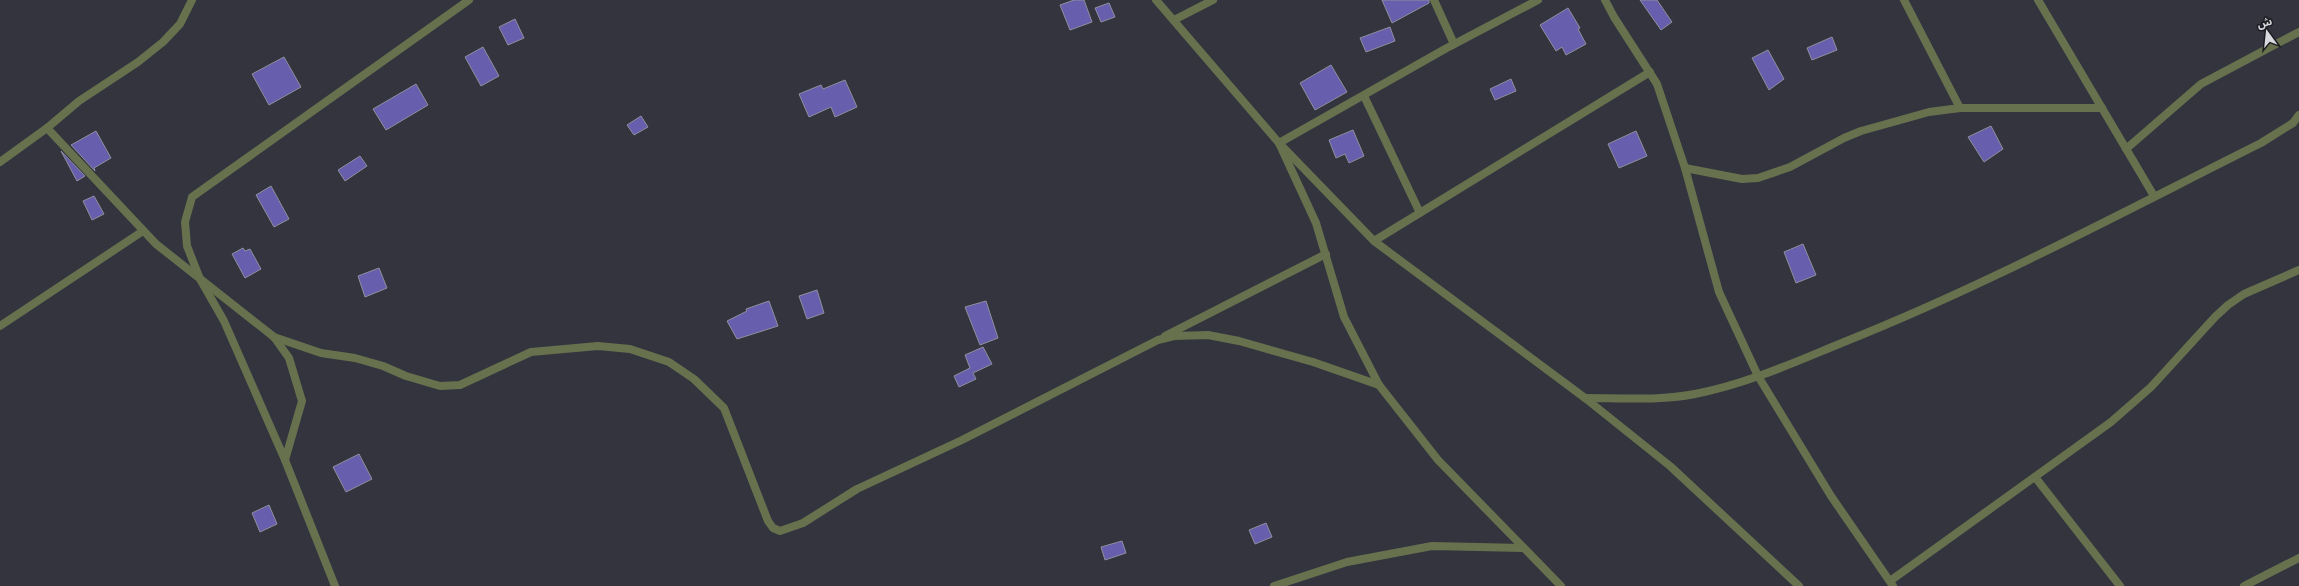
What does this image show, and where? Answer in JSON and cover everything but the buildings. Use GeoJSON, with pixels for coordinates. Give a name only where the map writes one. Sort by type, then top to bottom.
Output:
{"type":"FeatureCollection","features":[{"type":"Feature","properties":{"kind":"street"},"geometry":{"type":"LineString","coordinates":[[0,162],[48,128],[79,101],[138,62],[163,42],[180,24],[192,0]]}},
{"type":"Feature","properties":{"kind":"street"},"geometry":{"type":"LineString","coordinates":[[335,586],[285,460],[224,322],[200,279],[187,246],[184,222],[192,197],[469,0]]}},
{"type":"Feature","properties":{"kind":"street"},"geometry":{"type":"LineString","coordinates":[[1156,0],[1279,143],[1374,241],[1585,398],[1670,466],[1799,586]]}},
{"type":"Feature","properties":{"kind":"street"},"geometry":{"type":"LineString","coordinates":[[1174,20],[1213,0]]}},
{"type":"Feature","properties":{"kind":"street"},"geometry":{"type":"LineString","coordinates":[[1434,0],[1454,44]]}},
{"type":"Feature","properties":{"kind":"street"},"geometry":{"type":"LineString","coordinates":[[1279,143],[1454,44],[1538,0]]}},
{"type":"Feature","properties":{"kind":"street"},"geometry":{"type":"LineString","coordinates":[[1606,0],[1614,17],[1657,84],[1685,168],[1719,292],[1758,376],[1831,496],[1892,584],[2035,476],[2111,422],[2151,387],[2215,317],[2228,305],[2244,294],[2299,270]]}},
{"type":"Feature","properties":{"kind":"street"},"geometry":{"type":"LineString","coordinates":[[1904,0],[1960,108]]}},
{"type":"Feature","properties":{"kind":"street"},"geometry":{"type":"LineString","coordinates":[[2040,1],[2154,196]]}},
{"type":"Feature","properties":{"kind":"street"},"geometry":{"type":"LineString","coordinates":[[2126,149],[2201,84],[2299,32]]}},
{"type":"Feature","properties":{"kind":"street"},"geometry":{"type":"LineString","coordinates":[[1374,241],[1650,72]]}},
{"type":"Feature","properties":{"kind":"street"},"geometry":{"type":"LineString","coordinates":[[1364,96],[1420,213]]}},
{"type":"Feature","properties":{"kind":"street"},"geometry":{"type":"LineString","coordinates":[[1685,168],[1742,179],[1758,178],[1790,167],[1844,138],[1929,112],[1960,108],[2102,108]]}},
{"type":"Feature","properties":{"kind":"street"},"geometry":{"type":"LineString","coordinates":[[1585,398],[1664,397],[1692,394],[1758,376],[1915,314],[2261,143],[2293,123],[2299,115]]}},
{"type":"Feature","properties":{"kind":"street"},"geometry":{"type":"LineString","coordinates":[[48,128],[156,244],[274,337],[289,358],[302,401],[285,460]]}},
{"type":"Feature","properties":{"kind":"street"},"geometry":{"type":"LineString","coordinates":[[1279,143],[1316,222],[1344,317],[1359,349],[1380,384],[1438,460],[1561,586]]}},
{"type":"Feature","properties":{"kind":"street"},"geometry":{"type":"LineString","coordinates":[[0,326],[143,231]]}},
{"type":"Feature","properties":{"kind":"street"},"geometry":{"type":"LineString","coordinates":[[274,337],[321,353],[355,358],[383,366],[406,376],[440,386],[460,385],[531,352],[598,346],[630,349],[669,362],[694,379],[724,408],[768,521],[773,528],[780,531],[802,523],[857,489],[962,440],[1326,254]]}},
{"type":"Feature","properties":{"kind":"street"},"geometry":{"type":"LineString","coordinates":[[1158,340],[1174,336],[1208,335],[1239,341],[1313,362],[1380,384]]}},
{"type":"Feature","properties":{"kind":"street"},"geometry":{"type":"LineString","coordinates":[[2035,476],[2120,586]]}},
{"type":"Feature","properties":{"kind":"street"},"geometry":{"type":"LineString","coordinates":[[1274,586],[1347,562],[1432,546],[1523,548]]}},
{"type":"Feature","properties":{"kind":"street"},"geometry":{"type":"LineString","coordinates":[[2244,586],[2299,558]]}}]}
